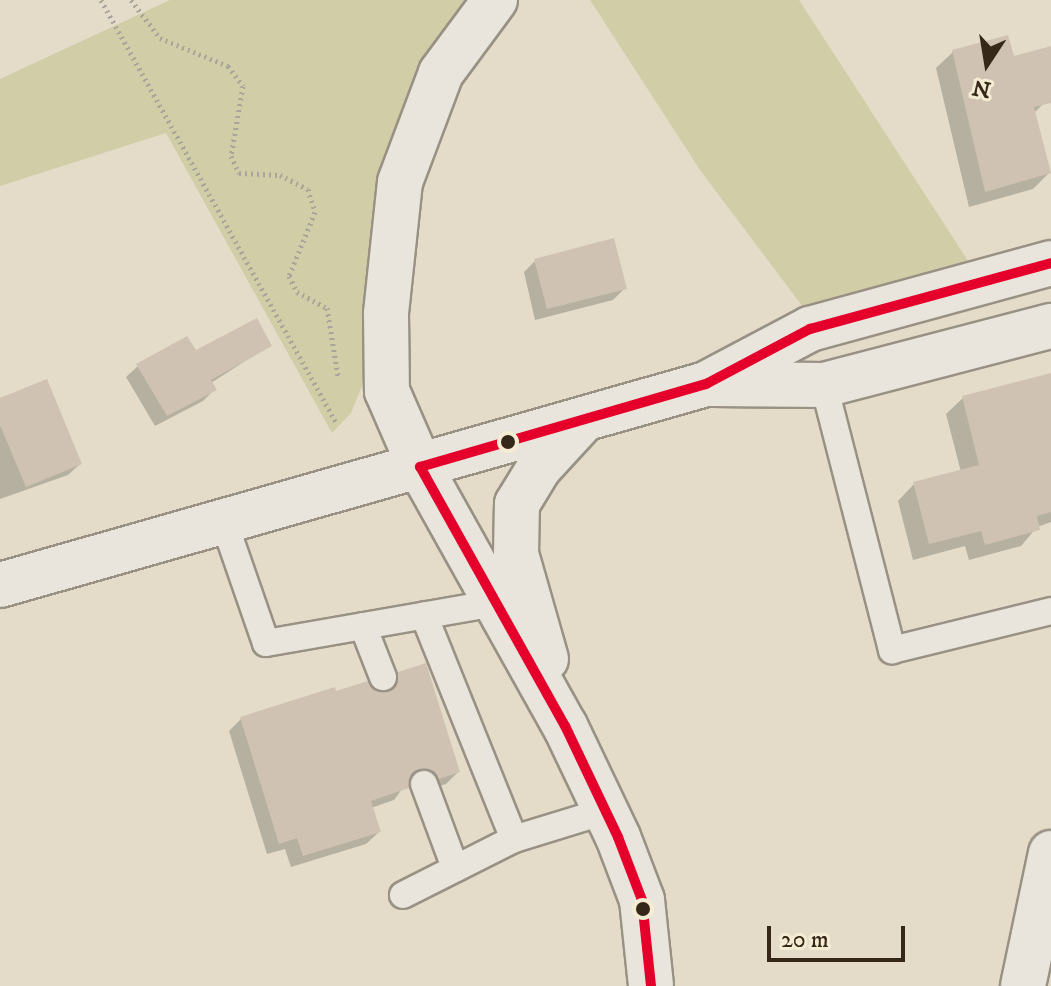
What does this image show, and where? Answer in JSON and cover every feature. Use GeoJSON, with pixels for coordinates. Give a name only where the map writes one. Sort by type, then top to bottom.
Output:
{"type":"FeatureCollection","features":[{"type":"Feature","properties":{"kind":"main road"},"geometry":{"type":"LineString","coordinates":[[495,0],[441,73],[400,182],[386,314],[387,391],[420,467],[565,726],[605,811],[642,900],[656,985]]}},
{"type":"Feature","properties":{"kind":"main road"},"geometry":{"type":"LineString","coordinates":[[0,585],[223,519],[420,467],[706,384],[810,329],[1051,263]]}},
{"type":"Feature","properties":{"kind":"main road"},"geometry":{"type":"LineString","coordinates":[[706,384],[824,385],[1051,326]]}},
{"type":"Feature","properties":{"kind":"main road"},"geometry":{"type":"LineString","coordinates":[[565,726],[516,554],[516,513],[539,468],[583,420]]}},
{"type":"Feature","properties":{"kind":"main road"},"geometry":{"type":"LineString","coordinates":[[1023,986],[1051,853]]}},
{"type":"Feature","properties":{"kind":"lane"},"geometry":{"type":"LineString","coordinates":[[824,385],[892,650],[1051,611]]}},
{"type":"Feature","properties":{"kind":"lane"},"geometry":{"type":"LineString","coordinates":[[223,519],[266,643],[496,603]]}},
{"type":"Feature","properties":{"kind":"lane"},"geometry":{"type":"LineString","coordinates":[[424,615],[514,839]]}},
{"type":"Feature","properties":{"kind":"lane"},"geometry":{"type":"LineString","coordinates":[[363,626],[383,677]]}},
{"type":"Feature","properties":{"kind":"lane"},"geometry":{"type":"LineString","coordinates":[[424,784],[455,868]]}},
{"type":"Feature","properties":{"kind":"lane"},"geometry":{"type":"LineString","coordinates":[[403,895],[514,839],[605,811]]}},
{"type":"Feature","properties":{"kind":"path"},"geometry":{"type":"LineString","coordinates":[[101,0],[336,423]]}},
{"type":"Feature","properties":{"kind":"path"},"geometry":{"type":"LineString","coordinates":[[131,0],[160,38],[228,66],[243,86],[231,156],[239,173],[280,175],[308,189],[315,212],[289,276],[297,292],[327,308],[329,343],[341,388]]}},
{"type":"Feature","properties":{"kind":"shaded area"},"geometry":{"type":"Polygon","coordinates":[[[170,0],[471,0],[368,340],[362,386],[351,413],[332,433],[166,133],[0,186],[0,79],[170,0]]]}},
{"type":"Feature","properties":{"kind":"shaded area"},"geometry":{"type":"Polygon","coordinates":[[[590,0],[799,0],[974,270],[809,315],[700,170],[590,0]]]}},
{"type":"Feature","properties":{"kind":"building"},"geometry":{"type":"Polygon","coordinates":[[[1008,35],[1014,56],[1051,46],[1051,103],[1034,107],[1051,173],[985,192],[952,50],[1008,35]]]}},
{"type":"Feature","properties":{"kind":"building"},"geometry":{"type":"Polygon","coordinates":[[[614,238],[627,289],[547,309],[534,259],[614,238]]]}},
{"type":"Feature","properties":{"kind":"building"},"geometry":{"type":"Polygon","coordinates":[[[257,318],[272,346],[211,380],[217,390],[167,416],[136,364],[187,336],[196,350],[257,318]]]}},
{"type":"Feature","properties":{"kind":"building"},"geometry":{"type":"Polygon","coordinates":[[[1051,373],[1051,512],[1037,516],[1040,530],[985,545],[981,531],[929,544],[913,482],[979,465],[962,396],[1051,373]]]}},
{"type":"Feature","properties":{"kind":"building"},"geometry":{"type":"Polygon","coordinates":[[[47,379],[82,464],[26,487],[0,425],[0,398],[47,379]]]}},
{"type":"Feature","properties":{"kind":"building"},"geometry":{"type":"Polygon","coordinates":[[[426,663],[460,772],[439,779],[434,771],[419,769],[411,774],[409,788],[371,801],[381,832],[303,856],[297,838],[279,844],[240,717],[335,687],[336,691],[368,681],[374,690],[388,692],[396,686],[398,672],[426,663]]]}},
{"type":"Feature","properties":{"kind":"transit line"},"geometry":{"type":"LineString","coordinates":[[651,986],[642,900],[618,837],[565,726],[420,467],[706,384],[810,329],[1051,263]]}}]}
